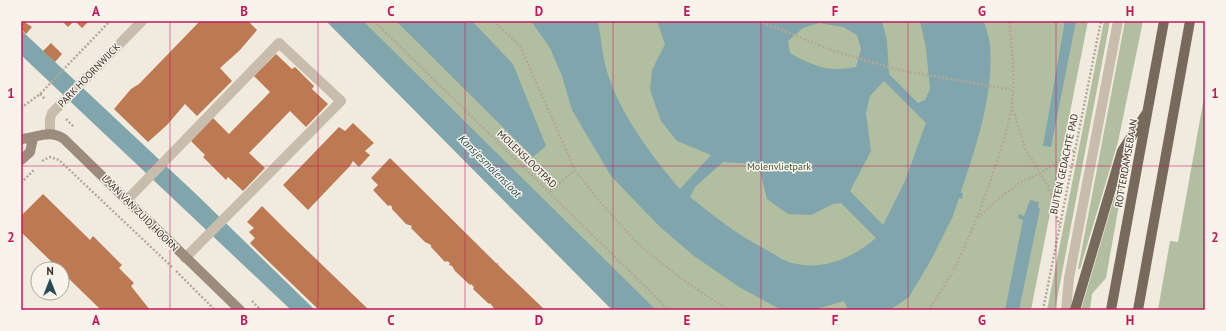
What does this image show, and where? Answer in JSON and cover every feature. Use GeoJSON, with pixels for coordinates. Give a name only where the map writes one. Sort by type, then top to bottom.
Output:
{"type":"FeatureCollection","features":[{"type":"Feature","properties":{"kind":"main road","name":"ROTTERDAMSEBAAN"},"geometry":{"type":"LineString","coordinates":[[1111,310],[1164,21]]}},
{"type":"Feature","properties":{"kind":"main road"},"geometry":{"type":"LineString","coordinates":[[1138,310],[1190,21]]}},
{"type":"Feature","properties":{"kind":"main road"},"geometry":{"type":"LineString","coordinates":[[1075,310],[1122,151],[1148,110]]}},
{"type":"Feature","properties":{"kind":"street","name":"PARK HOORNWIJCK"},"geometry":{"type":"LineString","coordinates":[[50,134],[50,119],[52,113],[142,21]]}},
{"type":"Feature","properties":{"kind":"street"},"geometry":{"type":"LineString","coordinates":[[1066,310],[1069,278],[1118,21]]}},
{"type":"Feature","properties":{"kind":"street"},"geometry":{"type":"LineString","coordinates":[[128,200],[279,43],[340,101],[185,258]]}},
{"type":"Feature","properties":{"kind":"street"},"geometry":{"type":"LineString","coordinates":[[21,139],[50,134]]}},
{"type":"Feature","properties":{"kind":"street","name":"LAAN VAN ZUID HOORN"},"geometry":{"type":"LineString","coordinates":[[50,134],[56,134],[64,139],[240,310]]}},
{"type":"Feature","properties":{"kind":"street"},"geometry":{"type":"LineString","coordinates":[[21,160],[30,152],[33,138]]}},
{"type":"Feature","properties":{"kind":"path"},"geometry":{"type":"LineString","coordinates":[[21,108],[40,94],[46,86],[110,21]]}},
{"type":"Feature","properties":{"kind":"path","name":"MOLENSLOOTPAD"},"geometry":{"type":"LineString","coordinates":[[374,21],[424,72],[550,191],[669,310]]}},
{"type":"Feature","properties":{"kind":"path"},"geometry":{"type":"LineString","coordinates":[[494,21],[520,46],[576,170],[600,202],[637,243],[679,277],[728,310]]}},
{"type":"Feature","properties":{"kind":"path"},"geometry":{"type":"LineString","coordinates":[[759,21],[803,40],[862,60],[917,74],[1012,90]]}},
{"type":"Feature","properties":{"kind":"path"},"geometry":{"type":"LineString","coordinates":[[928,310],[960,256],[976,220],[1003,146],[1012,104],[1012,50],[1009,21]]}},
{"type":"Feature","properties":{"kind":"path","name":"BUITEN GEDACHTE PAD"},"geometry":{"type":"LineString","coordinates":[[1043,310],[1101,21]]}},
{"type":"Feature","properties":{"kind":"path"},"geometry":{"type":"LineString","coordinates":[[1012,104],[1025,148],[1041,172],[1049,188],[1059,226]]}},
{"type":"Feature","properties":{"kind":"path"},"geometry":{"type":"LineString","coordinates":[[976,220],[998,198],[1021,182],[1041,172],[1075,150]]}},
{"type":"Feature","properties":{"kind":"path"},"geometry":{"type":"LineString","coordinates":[[21,183],[46,158],[56,158],[216,310]]}},
{"type":"Feature","properties":{"kind":"path"},"geometry":{"type":"LineString","coordinates":[[550,191],[576,170]]}},
{"type":"Feature","properties":{"kind":"green space","name":"Molenvlietpark"},"geometry":{"type":"Polygon","coordinates":[[[353,21],[1088,21],[1031,310],[647,310],[353,21]]]}},
{"type":"Feature","properties":{"kind":"green space"},"geometry":{"type":"Polygon","coordinates":[[[1104,21],[1110,21],[1055,310],[1047,310],[1104,21]]]}},
{"type":"Feature","properties":{"kind":"green space"},"geometry":{"type":"Polygon","coordinates":[[[1125,21],[1143,21],[1118,142],[1080,269],[1078,269],[1125,21]]]}},
{"type":"Feature","properties":{"kind":"green space"},"geometry":{"type":"Polygon","coordinates":[[[1205,92],[1205,310],[1158,310],[1170,241],[1178,242],[1205,92]]]}},
{"type":"Feature","properties":{"kind":"green space"},"geometry":{"type":"Polygon","coordinates":[[[1127,154],[1106,278],[1092,294],[1090,310],[1081,310],[1127,154]]]}},
{"type":"Feature","properties":{"kind":"water","name":"Kansjesmolensloot"},"geometry":{"type":"Polygon","coordinates":[[[326,21],[363,21],[656,310],[612,310],[326,21]]]}},
{"type":"Feature","properties":{"kind":"water"},"geometry":{"type":"Polygon","coordinates":[[[396,21],[472,21],[513,64],[546,146],[533,157],[396,21]]]}},
{"type":"Feature","properties":{"kind":"water"},"geometry":{"type":"Polygon","coordinates":[[[531,21],[598,21],[603,55],[608,75],[621,105],[649,150],[680,189],[711,155],[677,141],[661,121],[650,90],[652,70],[665,44],[657,21],[882,21],[887,41],[889,74],[918,103],[925,100],[930,89],[926,48],[920,21],[984,21],[990,45],[991,64],[987,101],[983,120],[961,192],[963,194],[962,199],[959,198],[953,216],[931,260],[909,297],[890,310],[848,310],[844,301],[813,310],[785,310],[776,307],[739,287],[694,256],[660,227],[611,176],[572,110],[562,76],[550,48],[531,21]],[[819,23],[803,28],[788,41],[790,53],[807,62],[822,67],[837,69],[856,67],[861,49],[857,35],[843,27],[819,23]],[[884,81],[870,96],[866,113],[871,151],[850,191],[883,225],[905,181],[926,123],[884,81]],[[723,162],[695,187],[690,197],[745,238],[792,263],[815,265],[837,261],[847,257],[876,238],[841,203],[833,204],[811,215],[788,214],[767,199],[759,167],[754,164],[723,162]]]}},
{"type":"Feature","properties":{"kind":"water"},"geometry":{"type":"Polygon","coordinates":[[[1065,21],[1076,21],[1051,147],[1043,146],[1065,21]]]}},
{"type":"Feature","properties":{"kind":"water"},"geometry":{"type":"Polygon","coordinates":[[[21,30],[197,195],[315,310],[291,310],[21,55],[21,30]]]}},
{"type":"Feature","properties":{"kind":"water"},"geometry":{"type":"Polygon","coordinates":[[[1030,200],[1039,202],[1038,207],[1040,209],[1019,310],[1005,310],[1023,220],[1018,218],[1019,214],[1024,216],[1030,200]]]}},
{"type":"Feature","properties":{"kind":"building"},"geometry":{"type":"Polygon","coordinates":[[[23,21],[32,27],[26,34],[21,29],[23,21]]]}},
{"type":"Feature","properties":{"kind":"building"},"geometry":{"type":"Polygon","coordinates":[[[62,21],[74,21],[68,27],[62,21]]]}},
{"type":"Feature","properties":{"kind":"building"},"geometry":{"type":"Polygon","coordinates":[[[75,21],[89,21],[82,28],[75,21]]]}},
{"type":"Feature","properties":{"kind":"building"},"geometry":{"type":"Polygon","coordinates":[[[200,21],[248,21],[257,30],[240,50],[220,68],[232,81],[197,116],[185,104],[167,125],[148,142],[114,109],[131,89],[139,84],[200,21]]]}},
{"type":"Feature","properties":{"kind":"building"},"geometry":{"type":"Polygon","coordinates":[[[51,43],[62,54],[55,62],[43,51],[51,43]]]}},
{"type":"Feature","properties":{"kind":"building"},"geometry":{"type":"Polygon","coordinates":[[[276,54],[292,69],[295,67],[314,86],[312,89],[328,104],[306,127],[290,111],[249,153],[265,168],[243,191],[228,177],[226,180],[203,157],[205,155],[191,141],[213,118],[229,134],[270,92],[254,76],[276,54]]]}},
{"type":"Feature","properties":{"kind":"building"},"geometry":{"type":"Polygon","coordinates":[[[353,123],[374,143],[365,151],[370,155],[359,167],[353,161],[308,210],[283,185],[339,127],[345,131],[353,123]]]}},
{"type":"Feature","properties":{"kind":"building"},"geometry":{"type":"Polygon","coordinates":[[[390,158],[497,264],[498,262],[498,265],[545,310],[495,310],[490,303],[489,304],[473,289],[474,287],[471,284],[470,285],[455,271],[452,266],[449,265],[450,263],[447,261],[445,262],[431,247],[431,245],[425,242],[411,228],[412,226],[406,224],[392,209],[392,207],[390,205],[388,206],[373,190],[378,185],[371,178],[390,158]]]}},
{"type":"Feature","properties":{"kind":"building"},"geometry":{"type":"Polygon","coordinates":[[[43,194],[90,240],[93,236],[122,265],[119,268],[134,283],[131,286],[150,310],[101,310],[70,280],[70,261],[51,261],[21,232],[21,216],[43,194]]]}},
{"type":"Feature","properties":{"kind":"building"},"geometry":{"type":"Polygon","coordinates":[[[262,206],[369,310],[319,310],[265,258],[250,243],[255,238],[249,232],[254,228],[247,222],[262,206]]]}}]}
